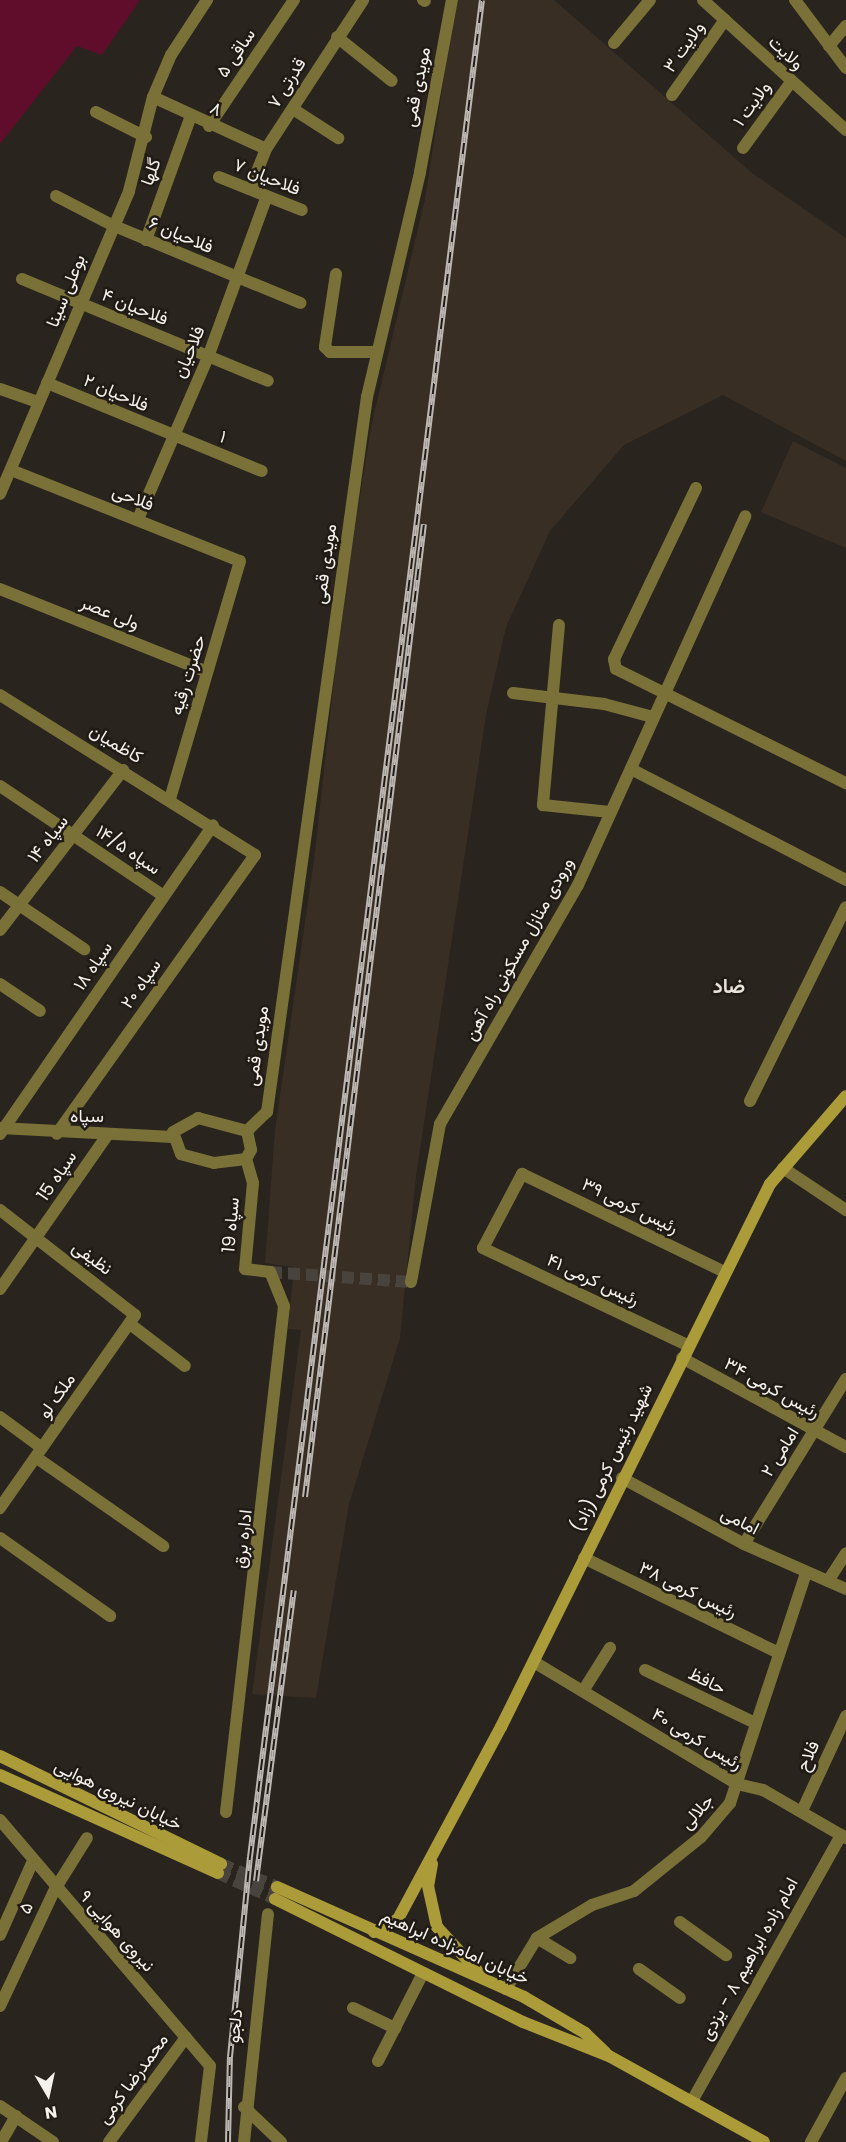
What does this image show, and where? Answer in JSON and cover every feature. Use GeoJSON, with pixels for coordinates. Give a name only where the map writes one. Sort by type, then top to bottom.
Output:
{"type":"FeatureCollection","features":[{"type":"Feature","properties":{"kind":"main road","name":"شهید رئیس کرمی (زاد)"},"geometry":{"type":"LineString","coordinates":[[374,1932],[398,1919],[435,1851],[534,1662],[723,1270],[783,1168],[843,1104]]}},
{"type":"Feature","properties":{"kind":"main road","name":"خیابان نیروی هوایی"},"geometry":{"type":"LineString","coordinates":[[0,1756],[220,1868],[0,1775]]}},
{"type":"Feature","properties":{"kind":"main road"},"geometry":{"type":"LineString","coordinates":[[435,1851],[429,1910],[446,1942],[490,1984]]}},
{"type":"Feature","properties":{"kind":"main road","name":"خیابان امامزاده ابراهیم"},"geometry":{"type":"LineString","coordinates":[[609,2056],[585,2033],[524,1997],[374,1932],[276,1893],[423,1973],[523,2022],[609,2056],[764,2142]]}},
{"type":"Feature","properties":{"kind":"main road"},"geometry":{"type":"LineString","coordinates":[[523,2022],[531,2020],[534,2011],[524,1997]]}},
{"type":"Feature","properties":{"kind":"street","name":"بوعلی سینا"},"geometry":{"type":"LineString","coordinates":[[0,494],[112,225],[146,137],[153,98],[171,55],[207,0]]}},
{"type":"Feature","properties":{"kind":"street","name":"ساقی ۵"},"geometry":{"type":"LineString","coordinates":[[209,126],[294,0]]}},
{"type":"Feature","properties":{"kind":"street","name":"قدرتی ۷"},"geometry":{"type":"LineString","coordinates":[[250,189],[266,149],[337,36],[363,0]]}},
{"type":"Feature","properties":{"kind":"street","name":"مویدی قمی"},"geometry":{"type":"LineString","coordinates":[[247,1131],[267,1112],[377,352],[420,172],[452,0]]}},
{"type":"Feature","properties":{"kind":"street"},"geometry":{"type":"LineString","coordinates":[[614,44],[650,0]]}},
{"type":"Feature","properties":{"kind":"street","name":"ولایت"},"geometry":{"type":"LineString","coordinates":[[703,0],[846,130]]}},
{"type":"Feature","properties":{"kind":"street"},"geometry":{"type":"LineString","coordinates":[[795,0],[846,68]]}},
{"type":"Feature","properties":{"kind":"street","name":"ولایت ۳"},"geometry":{"type":"LineString","coordinates":[[672,95],[725,20]]}},
{"type":"Feature","properties":{"kind":"street"},"geometry":{"type":"LineString","coordinates":[[829,46],[846,26]]}},
{"type":"Feature","properties":{"kind":"street"},"geometry":{"type":"LineString","coordinates":[[337,36],[392,81]]}},
{"type":"Feature","properties":{"kind":"street","name":"ولایت ۱"},"geometry":{"type":"LineString","coordinates":[[743,148],[791,82]]}},
{"type":"Feature","properties":{"kind":"street","name":"۸"},"geometry":{"type":"LineString","coordinates":[[153,98],[209,126],[266,149]]}},
{"type":"Feature","properties":{"kind":"street"},"geometry":{"type":"LineString","coordinates":[[292,109],[338,138]]}},
{"type":"Feature","properties":{"kind":"street"},"geometry":{"type":"LineString","coordinates":[[96,112],[146,137]]}},
{"type":"Feature","properties":{"kind":"street","name":"گلها"},"geometry":{"type":"LineString","coordinates":[[146,240],[190,116]]}},
{"type":"Feature","properties":{"kind":"street","name":"فلاحیان ۷"},"geometry":{"type":"LineString","coordinates":[[219,177],[302,210]]}},
{"type":"Feature","properties":{"kind":"street","name":"فلاحیان ۶"},"geometry":{"type":"LineString","coordinates":[[56,196],[146,240],[236,279],[300,303]]}},
{"type":"Feature","properties":{"kind":"street","name":"فلاحیان"},"geometry":{"type":"LineString","coordinates":[[138,519],[208,357],[267,196]]}},
{"type":"Feature","properties":{"kind":"street"},"geometry":{"type":"LineString","coordinates":[[336,274],[325,347],[330,352],[377,352]]}},
{"type":"Feature","properties":{"kind":"street","name":"فلاحیان ۴"},"geometry":{"type":"LineString","coordinates":[[22,279],[268,381]]}},
{"type":"Feature","properties":{"kind":"street","name":"فلاحیان ۲"},"geometry":{"type":"LineString","coordinates":[[47,383],[172,436]]}},
{"type":"Feature","properties":{"kind":"street"},"geometry":{"type":"LineString","coordinates":[[0,388],[39,402]]}},
{"type":"Feature","properties":{"kind":"street","name":"۱"},"geometry":{"type":"LineString","coordinates":[[172,436],[262,471]]}},
{"type":"Feature","properties":{"kind":"street","name":"فلاحی"},"geometry":{"type":"LineString","coordinates":[[11,470],[240,561]]}},
{"type":"Feature","properties":{"kind":"street"},"geometry":{"type":"LineString","coordinates":[[696,488],[614,660],[616,669],[846,783]]}},
{"type":"Feature","properties":{"kind":"street","name":"ورودی منازل مسکونی راه آهن"},"geometry":{"type":"LineString","coordinates":[[413,1279],[428,1167],[440,1124],[578,885],[745,516]]}},
{"type":"Feature","properties":{"kind":"street","name":"حضرت رقیه"},"geometry":{"type":"LineString","coordinates":[[170,799],[240,561]]}},
{"type":"Feature","properties":{"kind":"street","name":"ولی عصر"},"geometry":{"type":"LineString","coordinates":[[0,589],[207,672]]}},
{"type":"Feature","properties":{"kind":"street"},"geometry":{"type":"LineString","coordinates":[[559,625],[543,805],[610,812]]}},
{"type":"Feature","properties":{"kind":"street"},"geometry":{"type":"LineString","coordinates":[[513,693],[653,717]]}},
{"type":"Feature","properties":{"kind":"street","name":"کاظمیان"},"geometry":{"type":"LineString","coordinates":[[0,694],[213,825],[255,855]]}},
{"type":"Feature","properties":{"kind":"street","name":"سپاه ۱۴"},"geometry":{"type":"LineString","coordinates":[[0,930],[75,836],[123,770]]}},
{"type":"Feature","properties":{"kind":"street"},"geometry":{"type":"LineString","coordinates":[[631,770],[846,880]]}},
{"type":"Feature","properties":{"kind":"street","name":"سپاه ۱۴/۵"},"geometry":{"type":"LineString","coordinates":[[0,786],[162,895]]}},
{"type":"Feature","properties":{"kind":"street","name":"سپاه ۱۸"},"geometry":{"type":"LineString","coordinates":[[2,1130],[162,895],[213,825]]}},
{"type":"Feature","properties":{"kind":"street","name":"سپاه ۲۰"},"geometry":{"type":"LineString","coordinates":[[57,1134],[255,855]]}},
{"type":"Feature","properties":{"kind":"street"},"geometry":{"type":"LineString","coordinates":[[0,892],[84,949]]}},
{"type":"Feature","properties":{"kind":"street"},"geometry":{"type":"LineString","coordinates":[[750,1101],[846,907]]}},
{"type":"Feature","properties":{"kind":"street"},"geometry":{"type":"LineString","coordinates":[[0,984],[40,1011]]}},
{"type":"Feature","properties":{"kind":"street"},"geometry":{"type":"LineString","coordinates":[[198,1118],[247,1131],[251,1150],[246,1159],[195,1161],[181,1154],[173,1137],[183,1123],[198,1118]]}},
{"type":"Feature","properties":{"kind":"street","name":"سپاه"},"geometry":{"type":"LineString","coordinates":[[2,1130],[173,1137]]}},
{"type":"Feature","properties":{"kind":"street","name":"سپاه 15"},"geometry":{"type":"LineString","coordinates":[[0,1289],[108,1134]]}},
{"type":"Feature","properties":{"kind":"street","name":"سپاه 19"},"geometry":{"type":"LineString","coordinates":[[246,1159],[253,1183],[245,1269],[270,1272]]}},
{"type":"Feature","properties":{"kind":"street"},"geometry":{"type":"LineString","coordinates":[[783,1168],[846,1210]]}},
{"type":"Feature","properties":{"kind":"street","name":"رئیس کرمی ۳۹"},"geometry":{"type":"LineString","coordinates":[[483,1248],[522,1174],[723,1270]]}},
{"type":"Feature","properties":{"kind":"street","name":"نظیفی"},"geometry":{"type":"LineString","coordinates":[[0,1210],[135,1312],[129,1323]]}},
{"type":"Feature","properties":{"kind":"street","name":"رئیس کرمی ۴۱"},"geometry":{"type":"LineString","coordinates":[[483,1248],[687,1345]]}},
{"type":"Feature","properties":{"kind":"street","name":"اداره برق"},"geometry":{"type":"LineString","coordinates":[[226,1812],[281,1346],[284,1306],[270,1272]]}},
{"type":"Feature","properties":{"kind":"street"},"geometry":{"type":"LineString","coordinates":[[129,1323],[185,1366]]}},
{"type":"Feature","properties":{"kind":"street","name":"ملک لو"},"geometry":{"type":"LineString","coordinates":[[0,1509],[129,1323]]}},
{"type":"Feature","properties":{"kind":"street","name":"رئیس کرمی ۳۴"},"geometry":{"type":"LineString","coordinates":[[682,1358],[814,1432],[846,1447]]}},
{"type":"Feature","properties":{"kind":"street","name":"امامی ۲"},"geometry":{"type":"LineString","coordinates":[[744,1544],[846,1379]]}},
{"type":"Feature","properties":{"kind":"street"},"geometry":{"type":"LineString","coordinates":[[0,1417],[40,1453],[163,1546]]}},
{"type":"Feature","properties":{"kind":"street","name":"امامی"},"geometry":{"type":"LineString","coordinates":[[622,1478],[744,1544],[846,1589]]}},
{"type":"Feature","properties":{"kind":"street"},"geometry":{"type":"LineString","coordinates":[[0,1538],[110,1616]]}},
{"type":"Feature","properties":{"kind":"street"},"geometry":{"type":"LineString","coordinates":[[828,1581],[846,1553]]}},
{"type":"Feature","properties":{"kind":"street","name":"رئیس کرمی ۳۸"},"geometry":{"type":"LineString","coordinates":[[584,1558],[777,1652]]}},
{"type":"Feature","properties":{"kind":"street","name":"جلالی"},"geometry":{"type":"LineString","coordinates":[[537,1938],[651,1879],[701,1837],[730,1803],[777,1652],[806,1573]]}},
{"type":"Feature","properties":{"kind":"street"},"geometry":{"type":"LineString","coordinates":[[583,1691],[610,1648]]}},
{"type":"Feature","properties":{"kind":"street","name":"رئیس کرمی ۴۰"},"geometry":{"type":"LineString","coordinates":[[534,1662],[737,1784],[802,1811],[843,1837]]}},
{"type":"Feature","properties":{"kind":"street","name":"حافظ"},"geometry":{"type":"LineString","coordinates":[[645,1670],[755,1723]]}},
{"type":"Feature","properties":{"kind":"street","name":"فلاح"},"geometry":{"type":"LineString","coordinates":[[802,1811],[846,1716]]}},
{"type":"Feature","properties":{"kind":"street","name":"نیروی هوایی ۹"},"geometry":{"type":"LineString","coordinates":[[0,1820],[32,1863],[210,2066],[201,2142]]}},
{"type":"Feature","properties":{"kind":"street","name":"امام زاده ابراهیم ۸ - یزدی"},"geometry":{"type":"LineString","coordinates":[[692,2102],[843,1837]]}},
{"type":"Feature","properties":{"kind":"street","name":"۵"},"geometry":{"type":"LineString","coordinates":[[0,2006],[55,1889],[87,1838]]}},
{"type":"Feature","properties":{"kind":"street"},"geometry":{"type":"LineString","coordinates":[[0,1935],[32,1863]]}},
{"type":"Feature","properties":{"kind":"street","name":"دلجو"},"geometry":{"type":"LineString","coordinates":[[244,2142],[244,2107],[268,1914]]}},
{"type":"Feature","properties":{"kind":"street"},"geometry":{"type":"LineString","coordinates":[[680,1922],[726,1955]]}},
{"type":"Feature","properties":{"kind":"street"},"geometry":{"type":"LineString","coordinates":[[506,1989],[537,1938],[570,1958]]}},
{"type":"Feature","properties":{"kind":"street"},"geometry":{"type":"LineString","coordinates":[[639,1969],[680,1998]]}},
{"type":"Feature","properties":{"kind":"street"},"geometry":{"type":"LineString","coordinates":[[378,2061],[423,1973]]}},
{"type":"Feature","properties":{"kind":"street"},"geometry":{"type":"LineString","coordinates":[[353,2008],[395,2028]]}},
{"type":"Feature","properties":{"kind":"street","name":"محمدرضا کرمی"},"geometry":{"type":"LineString","coordinates":[[109,2142],[186,2037]]}},
{"type":"Feature","properties":{"kind":"street"},"geometry":{"type":"LineString","coordinates":[[811,2142],[846,2078]]}},
{"type":"Feature","properties":{"kind":"street"},"geometry":{"type":"LineString","coordinates":[[0,2106],[53,2142]]}},
{"type":"Feature","properties":{"kind":"street"},"geometry":{"type":"LineString","coordinates":[[244,2107],[281,2142]]}},
{"type":"Feature","properties":{"kind":"street"},"geometry":{"type":"LineString","coordinates":[[1,2142],[16,2116]]}},
{"type":"Feature","properties":{"kind":"shaded area"},"geometry":{"type":"Polygon","coordinates":[[[0,0],[140,0],[102,55],[77,46],[0,144],[0,0]]]}},
{"type":"Feature","properties":{"kind":"shaded area"},"geometry":{"type":"Polygon","coordinates":[[[456,0],[554,0],[752,173],[846,238],[846,461],[723,395],[624,445],[550,531],[506,627],[486,715],[416,1176],[400,1338],[349,1504],[316,1698],[252,1694],[301,1330],[288,1329],[294,1267],[265,1263],[275,1130],[314,860],[341,617],[371,427],[425,199],[456,0]]]}},
{"type":"Feature","properties":{"kind":"shaded area"},"geometry":{"type":"Polygon","coordinates":[[[793,441],[846,468],[846,548],[761,512],[793,441]]]}},
{"type":"Feature","properties":{"kind":"tunnel"},"geometry":{"type":"LineString","coordinates":[[270,1272],[411,1282]]}},
{"type":"Feature","properties":{"kind":"tunnel"},"geometry":{"type":"LineString","coordinates":[[221,1864],[277,1887]]}},
{"type":"Feature","properties":{"kind":"tunnel"},"geometry":{"type":"LineString","coordinates":[[218,1873],[275,1899]]}},
{"type":"Feature","properties":{"kind":"railway"},"geometry":{"type":"LineString","coordinates":[[228,2142],[230,2057],[250,1857],[482,0]]}},
{"type":"Feature","properties":{"kind":"railway"},"geometry":{"type":"LineString","coordinates":[[305,1497],[424,524]]}},
{"type":"Feature","properties":{"kind":"railway"},"geometry":{"type":"LineString","coordinates":[[256,1881],[294,1590]]}},
{"type":"Feature","properties":{"kind":"district","name":"ضاد"},"geometry":{"type":"Point","coordinates":[729,986]}}]}
